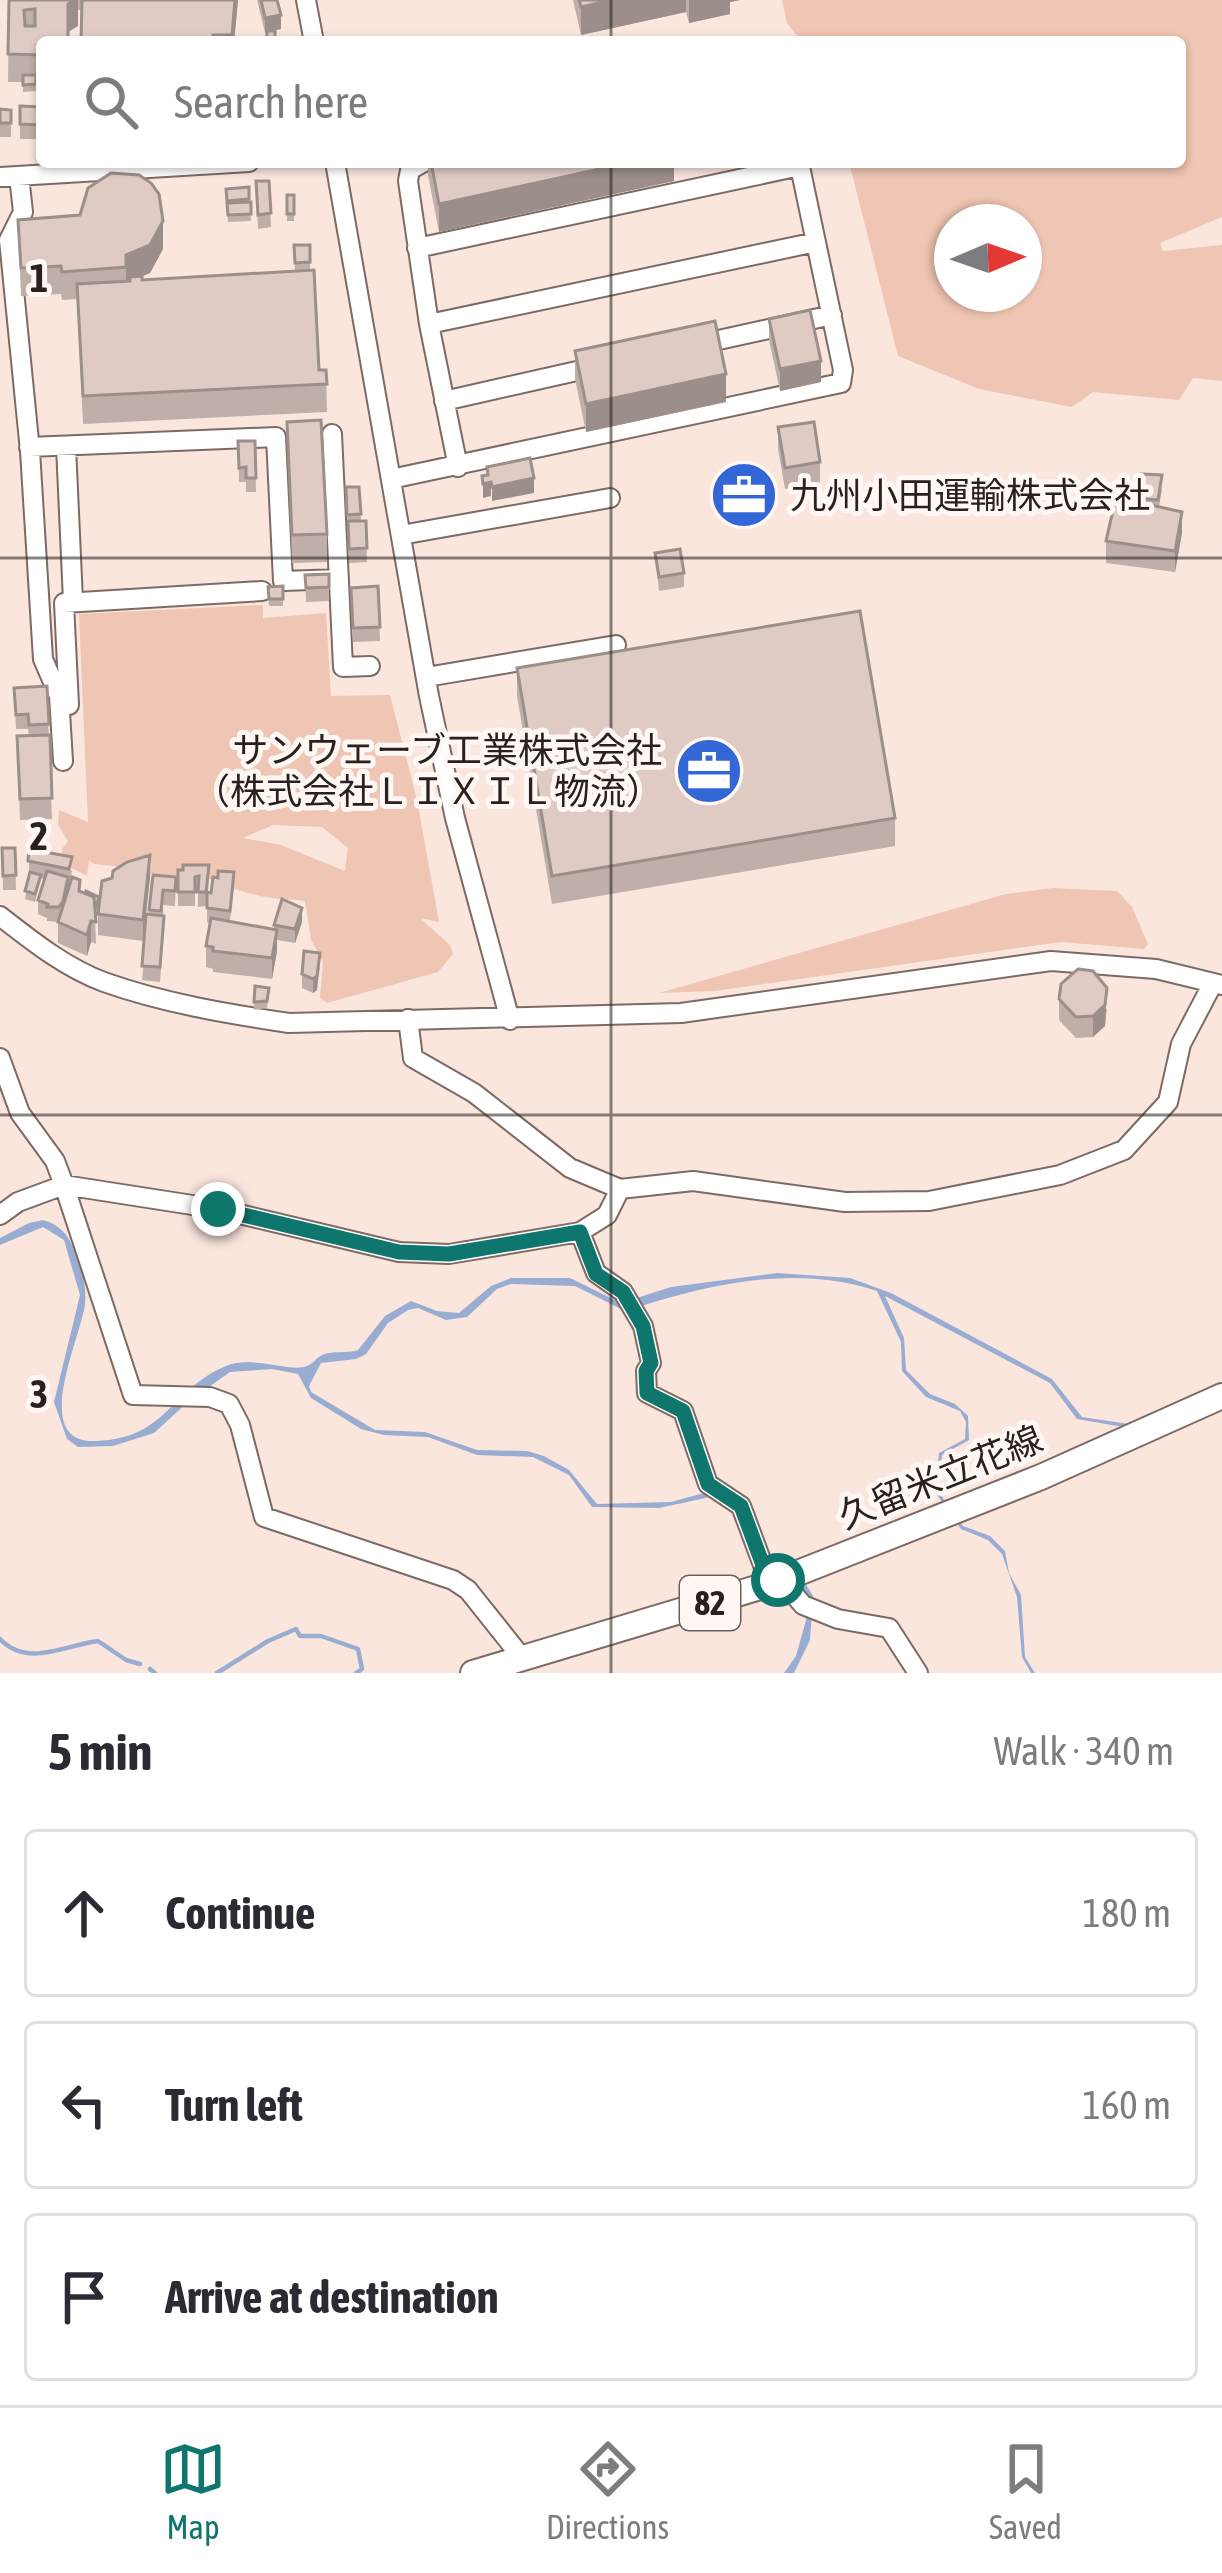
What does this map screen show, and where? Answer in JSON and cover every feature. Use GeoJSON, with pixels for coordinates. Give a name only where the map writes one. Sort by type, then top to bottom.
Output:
{"type":"FeatureCollection","features":[{"type":"Feature","properties":{"kind":"main road","name":"久留米立花線"},"geometry":{"type":"LineString","coordinates":[[473,1673],[775,1582],[1041,1478],[1222,1396]]}},
{"type":"Feature","properties":{"kind":"street"},"geometry":{"type":"LineString","coordinates":[[306,0],[313,36]]}},
{"type":"Feature","properties":{"kind":"street"},"geometry":{"type":"LineString","coordinates":[[146,168],[10,176],[23,212],[9,239],[43,659],[59,696],[67,760],[64,603],[262,592]]}},
{"type":"Feature","properties":{"kind":"street"},"geometry":{"type":"LineString","coordinates":[[335,168],[426,677],[455,818],[510,1020]]}},
{"type":"Feature","properties":{"kind":"street"},"geometry":{"type":"LineString","coordinates":[[414,168],[408,181],[417,248],[458,467]]}},
{"type":"Feature","properties":{"kind":"street"},"geometry":{"type":"LineString","coordinates":[[417,248],[781,168]]}},
{"type":"Feature","properties":{"kind":"street"},"geometry":{"type":"LineString","coordinates":[[391,479],[835,387],[843,370],[800,168]]}},
{"type":"Feature","properties":{"kind":"street"},"geometry":{"type":"LineString","coordinates":[[429,324],[816,242]]}},
{"type":"Feature","properties":{"kind":"street"},"geometry":{"type":"LineString","coordinates":[[672,350],[832,315]]}},
{"type":"Feature","properties":{"kind":"street"},"geometry":{"type":"LineString","coordinates":[[444,401],[627,360]]}},
{"type":"Feature","properties":{"kind":"street"},"geometry":{"type":"LineString","coordinates":[[332,434],[343,668],[370,666]]}},
{"type":"Feature","properties":{"kind":"street"},"geometry":{"type":"LineString","coordinates":[[29,448],[276,437],[283,581],[338,579]]}},
{"type":"Feature","properties":{"kind":"street"},"geometry":{"type":"LineString","coordinates":[[66,446],[73,601]]}},
{"type":"Feature","properties":{"kind":"street"},"geometry":{"type":"LineString","coordinates":[[401,536],[610,497]]}},
{"type":"Feature","properties":{"kind":"street"},"geometry":{"type":"LineString","coordinates":[[426,677],[616,645]]}},
{"type":"Feature","properties":{"kind":"street"},"geometry":{"type":"LineString","coordinates":[[2,922],[52,956],[102,981],[226,1014],[290,1023],[408,1019],[510,1020],[681,1013],[1051,961],[1119,964],[1218,984],[1181,1044],[1168,1102],[1124,1150],[1060,1175],[929,1202],[845,1202],[693,1181],[620,1189],[570,1168],[474,1094],[413,1058],[408,1019]]}},
{"type":"Feature","properties":{"kind":"street"},"geometry":{"type":"LineString","coordinates":[[0,1058],[20,1113],[55,1161],[133,1395],[203,1397],[229,1404],[240,1425],[264,1517],[453,1580],[468,1590],[523,1659]]}},
{"type":"Feature","properties":{"kind":"street"},"geometry":{"type":"LineString","coordinates":[[0,1215],[18,1202],[64,1185],[218,1209],[399,1252],[449,1254],[580,1232],[607,1215],[620,1189]]}},
{"type":"Feature","properties":{"kind":"street"},"geometry":{"type":"LineString","coordinates":[[580,1232],[596,1274],[623,1292],[643,1326],[651,1363],[646,1371],[647,1393],[683,1411],[709,1485],[741,1506],[775,1582],[812,1608],[889,1628],[918,1673]]}},
{"type":"Feature","properties":{"kind":"shaded area"},"geometry":{"type":"Polygon","coordinates":[[[782,0],[1222,0],[1222,217],[1160,243],[1163,251],[1222,245],[1222,381],[1193,378],[1179,400],[1093,392],[1072,407],[979,389],[898,356],[851,168],[1186,168],[1186,36],[797,36],[787,23],[782,0]]]}},
{"type":"Feature","properties":{"kind":"shaded area"},"geometry":{"type":"Polygon","coordinates":[[[263,605],[263,618],[326,613],[331,696],[390,695],[417,800],[439,922],[420,918],[450,945],[453,954],[438,972],[327,1003],[320,998],[323,962],[311,940],[305,901],[256,895],[200,876],[161,879],[143,869],[89,860],[87,876],[62,863],[62,849],[68,841],[58,825],[59,810],[88,822],[79,614],[263,605]],[[273,825],[243,838],[281,845],[345,871],[348,848],[322,827],[273,825]]]}},
{"type":"Feature","properties":{"kind":"shaded area"},"geometry":{"type":"Polygon","coordinates":[[[1053,888],[1117,891],[1132,907],[1148,944],[1144,949],[1061,942],[714,991],[659,993],[1006,894],[1053,888]]]}},
{"type":"Feature","properties":{"kind":"water"},"geometry":{"type":"Polygon","coordinates":[[[43,1220],[59,1227],[69,1239],[84,1283],[85,1304],[62,1408],[65,1426],[77,1438],[97,1441],[139,1431],[226,1366],[247,1362],[300,1368],[326,1354],[358,1350],[385,1316],[411,1301],[459,1313],[491,1286],[511,1278],[570,1278],[621,1303],[671,1287],[777,1273],[850,1278],[891,1293],[1052,1379],[1082,1417],[1129,1424],[1129,1428],[1077,1419],[1050,1383],[885,1296],[904,1338],[906,1370],[930,1394],[955,1404],[968,1416],[969,1440],[942,1455],[938,1491],[963,1526],[990,1536],[1005,1551],[1009,1573],[1021,1595],[1025,1657],[1035,1673],[1031,1673],[1022,1657],[1017,1597],[1002,1554],[988,1540],[961,1529],[935,1492],[939,1453],[965,1439],[966,1422],[960,1411],[926,1397],[902,1371],[901,1342],[877,1291],[782,1278],[718,1286],[625,1311],[575,1286],[511,1284],[497,1289],[467,1317],[446,1320],[418,1308],[408,1310],[388,1323],[366,1354],[321,1363],[309,1386],[311,1392],[375,1430],[425,1432],[477,1450],[544,1456],[569,1470],[597,1504],[671,1502],[726,1487],[740,1492],[754,1509],[766,1550],[805,1583],[813,1596],[810,1640],[794,1673],[784,1673],[796,1656],[808,1613],[773,1570],[729,1493],[659,1508],[592,1507],[569,1475],[533,1457],[477,1455],[428,1437],[361,1429],[311,1398],[298,1374],[272,1369],[230,1372],[154,1433],[113,1446],[78,1447],[67,1439],[54,1402],[80,1295],[64,1240],[43,1227],[0,1245],[0,1238],[43,1220]]]}},
{"type":"Feature","properties":{"kind":"building"},"geometry":{"type":"Polygon","coordinates":[[[9,0],[75,0],[68,4],[68,36],[36,36],[36,55],[8,54],[9,0]],[[35,9],[24,10],[25,26],[35,26],[35,9]]]}},
{"type":"Feature","properties":{"kind":"building"},"geometry":{"type":"Polygon","coordinates":[[[82,0],[235,0],[232,35],[81,36],[82,0]]]}},
{"type":"Feature","properties":{"kind":"building"},"geometry":{"type":"Polygon","coordinates":[[[261,0],[277,0],[281,15],[265,18],[261,0]]]}},
{"type":"Feature","properties":{"kind":"building"},"geometry":{"type":"Polygon","coordinates":[[[579,0],[612,0],[581,7],[579,0]]]}},
{"type":"Feature","properties":{"kind":"building"},"geometry":{"type":"Polygon","coordinates":[[[23,75],[36,75],[36,84],[23,85],[23,75]]]}},
{"type":"Feature","properties":{"kind":"building"},"geometry":{"type":"Polygon","coordinates":[[[20,106],[36,107],[36,125],[20,124],[20,106]]]}},
{"type":"Feature","properties":{"kind":"building"},"geometry":{"type":"Polygon","coordinates":[[[0,109],[11,110],[11,123],[0,123],[0,109]]]}},
{"type":"Feature","properties":{"kind":"building"},"geometry":{"type":"Polygon","coordinates":[[[432,168],[604,168],[439,204],[432,168]]]}},
{"type":"Feature","properties":{"kind":"building"},"geometry":{"type":"Polygon","coordinates":[[[111,173],[139,175],[159,194],[163,221],[150,245],[126,255],[126,267],[62,272],[61,266],[21,268],[18,220],[80,215],[88,188],[111,173]]]}},
{"type":"Feature","properties":{"kind":"building"},"geometry":{"type":"Polygon","coordinates":[[[256,181],[269,181],[271,213],[258,215],[256,181]]]}},
{"type":"Feature","properties":{"kind":"building"},"geometry":{"type":"Polygon","coordinates":[[[249,187],[249,199],[227,201],[226,189],[249,187]]]}},
{"type":"Feature","properties":{"kind":"building"},"geometry":{"type":"Polygon","coordinates":[[[287,195],[294,195],[294,214],[287,214],[287,195]]]}},
{"type":"Feature","properties":{"kind":"building"},"geometry":{"type":"Polygon","coordinates":[[[251,202],[251,214],[228,215],[227,203],[251,202]]]}},
{"type":"Feature","properties":{"kind":"building"},"geometry":{"type":"Polygon","coordinates":[[[294,245],[310,245],[310,262],[295,263],[294,245]]]}},
{"type":"Feature","properties":{"kind":"building"},"geometry":{"type":"Polygon","coordinates":[[[314,270],[319,370],[326,370],[327,384],[83,396],[77,284],[142,276],[142,280],[314,270]]]}},
{"type":"Feature","properties":{"kind":"building"},"geometry":{"type":"Polygon","coordinates":[[[810,310],[821,361],[780,369],[769,319],[810,310]]]}},
{"type":"Feature","properties":{"kind":"building"},"geometry":{"type":"Polygon","coordinates":[[[715,321],[726,374],[586,404],[575,351],[715,321]]]}},
{"type":"Feature","properties":{"kind":"building"},"geometry":{"type":"Polygon","coordinates":[[[321,420],[327,534],[292,535],[287,422],[321,420]]]}},
{"type":"Feature","properties":{"kind":"building"},"geometry":{"type":"Polygon","coordinates":[[[814,422],[820,462],[785,468],[778,427],[814,422]]]}},
{"type":"Feature","properties":{"kind":"building"},"geometry":{"type":"Polygon","coordinates":[[[238,441],[255,441],[256,478],[246,478],[246,467],[239,468],[238,441]]]}},
{"type":"Feature","properties":{"kind":"building"},"geometry":{"type":"Polygon","coordinates":[[[530,458],[534,478],[492,487],[491,482],[483,484],[487,467],[530,458]]]}},
{"type":"Feature","properties":{"kind":"building"},"geometry":{"type":"Polygon","coordinates":[[[1141,474],[1162,475],[1158,500],[1137,498],[1141,474]]]}},
{"type":"Feature","properties":{"kind":"building"},"geometry":{"type":"Polygon","coordinates":[[[346,487],[359,487],[361,514],[347,515],[346,487]]]}},
{"type":"Feature","properties":{"kind":"building"},"geometry":{"type":"Polygon","coordinates":[[[1116,497],[1182,512],[1175,551],[1106,541],[1116,497]]]}},
{"type":"Feature","properties":{"kind":"building"},"geometry":{"type":"Polygon","coordinates":[[[348,521],[366,521],[367,548],[349,549],[348,521]]]}},
{"type":"Feature","properties":{"kind":"building"},"geometry":{"type":"Polygon","coordinates":[[[680,549],[684,573],[659,577],[655,553],[680,549]]]}},
{"type":"Feature","properties":{"kind":"building"},"geometry":{"type":"Polygon","coordinates":[[[329,574],[329,587],[306,588],[305,575],[329,574]]]}},
{"type":"Feature","properties":{"kind":"building"},"geometry":{"type":"Polygon","coordinates":[[[283,586],[283,599],[269,599],[268,587],[283,586]]]}},
{"type":"Feature","properties":{"kind":"building"},"geometry":{"type":"Polygon","coordinates":[[[378,586],[380,627],[353,628],[351,588],[378,586]]]}},
{"type":"Feature","properties":{"kind":"building"},"geometry":{"type":"Polygon","coordinates":[[[860,611],[895,818],[552,876],[517,668],[860,611]]]}},
{"type":"Feature","properties":{"kind":"building"},"geometry":{"type":"Polygon","coordinates":[[[47,686],[49,724],[29,725],[28,714],[16,715],[14,688],[47,686]]]}},
{"type":"Feature","properties":{"kind":"building"},"geometry":{"type":"Polygon","coordinates":[[[50,735],[52,798],[20,799],[17,736],[50,735]]]}},
{"type":"Feature","properties":{"kind":"building"},"geometry":{"type":"Polygon","coordinates":[[[2,848],[15,848],[16,875],[3,876],[2,848]]]}},
{"type":"Feature","properties":{"kind":"building"},"geometry":{"type":"Polygon","coordinates":[[[29,849],[72,857],[69,869],[28,861],[29,849]]]}},
{"type":"Feature","properties":{"kind":"building"},"geometry":{"type":"Polygon","coordinates":[[[150,855],[143,920],[98,914],[102,881],[112,878],[113,871],[127,862],[150,855]]]}},
{"type":"Feature","properties":{"kind":"building"},"geometry":{"type":"Polygon","coordinates":[[[183,865],[209,865],[206,892],[198,892],[199,876],[195,877],[195,892],[178,892],[178,870],[183,865]]]}},
{"type":"Feature","properties":{"kind":"building"},"geometry":{"type":"Polygon","coordinates":[[[47,871],[68,877],[59,907],[47,907],[38,900],[47,871]]]}},
{"type":"Feature","properties":{"kind":"building"},"geometry":{"type":"Polygon","coordinates":[[[218,871],[234,872],[230,911],[207,908],[207,892],[211,893],[218,871]]]}},
{"type":"Feature","properties":{"kind":"building"},"geometry":{"type":"Polygon","coordinates":[[[30,872],[41,875],[35,894],[25,891],[30,872]]]}},
{"type":"Feature","properties":{"kind":"building"},"geometry":{"type":"Polygon","coordinates":[[[153,875],[176,877],[175,891],[163,890],[161,911],[149,910],[153,875]]]}},
{"type":"Feature","properties":{"kind":"building"},"geometry":{"type":"Polygon","coordinates":[[[72,877],[80,880],[79,891],[94,897],[96,922],[91,921],[87,935],[58,922],[72,877]]]}},
{"type":"Feature","properties":{"kind":"building"},"geometry":{"type":"Polygon","coordinates":[[[282,899],[302,908],[295,929],[274,925],[282,899]]]}},
{"type":"Feature","properties":{"kind":"building"},"geometry":{"type":"Polygon","coordinates":[[[146,914],[164,916],[160,967],[142,966],[146,914]]]}},
{"type":"Feature","properties":{"kind":"building"},"geometry":{"type":"Polygon","coordinates":[[[211,918],[277,930],[272,958],[213,951],[206,946],[211,918]]]}},
{"type":"Feature","properties":{"kind":"building"},"geometry":{"type":"Polygon","coordinates":[[[304,951],[320,953],[313,979],[302,974],[304,951]]]}},
{"type":"Feature","properties":{"kind":"building"},"geometry":{"type":"Polygon","coordinates":[[[1078,969],[1093,971],[1107,988],[1105,1005],[1093,1016],[1076,1017],[1059,999],[1061,984],[1078,969]]]}},
{"type":"Feature","properties":{"kind":"building"},"geometry":{"type":"Polygon","coordinates":[[[255,986],[269,988],[267,1001],[254,1002],[255,986]]]}},
{"type":"Feature","properties":{"kind":"waterway"},"geometry":{"type":"LineString","coordinates":[[217,1673],[296,1629],[300,1636],[321,1636],[358,1649],[362,1669],[356,1673]]}},
{"type":"Feature","properties":{"kind":"waterway"},"geometry":{"type":"LineString","coordinates":[[0,1639],[11,1648],[35,1653],[98,1641],[140,1664]]}},
{"type":"Feature","properties":{"kind":"waterway"},"geometry":{"type":"LineString","coordinates":[[150,1669],[155,1673]]}},
{"type":"Feature","properties":{"kind":"place","name":"九州小田運輸株式会社"},"geometry":{"type":"Point","coordinates":[744,495]}},
{"type":"Feature","properties":{"kind":"place","name":"サンウェーブ工業株式会社 （株式会社ＬＩＸＩＬ物流）"},"geometry":{"type":"Point","coordinates":[709,771]}},
{"type":"Feature","properties":{"kind":"route"},"geometry":{"type":"LineString","coordinates":[[218,1209],[399,1252],[449,1254],[580,1232],[596,1274],[623,1292],[643,1326],[651,1363],[646,1371],[647,1393],[683,1411],[708,1484],[741,1506],[770,1584],[778,1580]]}}]}
